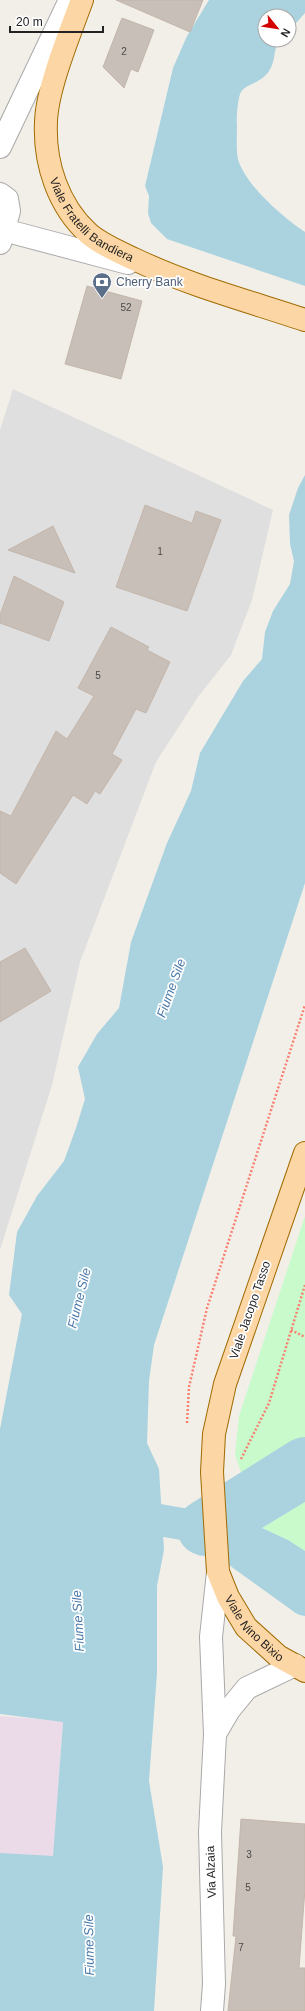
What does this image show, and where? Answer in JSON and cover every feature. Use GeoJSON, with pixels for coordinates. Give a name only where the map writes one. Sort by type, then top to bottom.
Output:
{"type":"FeatureCollection","features":[{"type":"Feature","properties":{"kind":"main road","name":"Viale Fratelli Bandiera"},"geometry":{"type":"LineString","coordinates":[[82,0],[56,74],[46,121],[47,146],[54,180],[64,202],[89,234],[106,246],[162,272],[305,320]]}},
{"type":"Feature","properties":{"kind":"main road","name":"Viale Jacopo Tasso"},"geometry":{"type":"LineString","coordinates":[[218,1572],[212,1472],[214,1434],[225,1384],[305,1152]]}},
{"type":"Feature","properties":{"kind":"main road","name":"Viale Nino Bixio"},"geometry":{"type":"LineString","coordinates":[[218,1572],[228,1597],[246,1627],[278,1656],[300,1668]]}},
{"type":"Feature","properties":{"kind":"street"},"geometry":{"type":"LineString","coordinates":[[0,148],[70,0]]}},
{"type":"Feature","properties":{"kind":"street"},"geometry":{"type":"LineString","coordinates":[[0,194],[7,199],[9,204],[9,211],[1,234],[60,243],[162,272]]}},
{"type":"Feature","properties":{"kind":"street","name":"Via Alzaia"},"geometry":{"type":"LineString","coordinates":[[212,2011],[214,1984],[210,1832],[215,1734],[211,1637],[218,1572]]}},
{"type":"Feature","properties":{"kind":"street","name":"Via Alzaia"},"geometry":{"type":"LineString","coordinates":[[215,1734],[228,1710],[247,1688],[300,1668]]}},
{"type":"Feature","properties":{"kind":"path"},"geometry":{"type":"LineString","coordinates":[[186,1426],[190,1387],[207,1308],[305,1005]]}},
{"type":"Feature","properties":{"kind":"path"},"geometry":{"type":"LineString","coordinates":[[241,1460],[269,1403],[305,1285]]}},
{"type":"Feature","properties":{"kind":"path"},"geometry":{"type":"LineString","coordinates":[[291,1330],[305,1336]]}},
{"type":"Feature","properties":{"kind":"shaded area"},"geometry":{"type":"Polygon","coordinates":[[[13,389],[273,510],[252,600],[231,655],[198,697],[156,762],[80,962],[52,1085],[0,1250],[0,430],[13,389]]]}},
{"type":"Feature","properties":{"kind":"shaded area"},"geometry":{"type":"Polygon","coordinates":[[[0,1716],[63,1721],[53,1860],[0,1857],[0,1716]]]}},
{"type":"Feature","properties":{"kind":"green space"},"geometry":{"type":"Polygon","coordinates":[[[305,1216],[305,1454],[285,1469],[247,1489],[235,1455],[239,1416],[305,1216]]]}},
{"type":"Feature","properties":{"kind":"green space"},"geometry":{"type":"Polygon","coordinates":[[[305,1502],[305,1551],[288,1540],[262,1528],[305,1502]]]}},
{"type":"Feature","properties":{"kind":"water"},"geometry":{"type":"Polygon","coordinates":[[[209,0],[305,0],[305,13],[297,22],[297,8],[257,8],[257,48],[276,48],[273,63],[266,75],[241,92],[237,113],[237,151],[242,169],[256,190],[286,218],[305,232],[305,286],[167,239],[151,223],[148,213],[149,196],[145,186],[173,68],[187,36],[209,0]]]}},
{"type":"Feature","properties":{"kind":"water","name":"Fiume Sile"},"geometry":{"type":"Polygon","coordinates":[[[305,475],[305,883],[154,1345],[149,1381],[147,1443],[159,1469],[164,1550],[157,1586],[157,1673],[149,1781],[163,1867],[154,2011],[0,2011],[0,1853],[53,1856],[63,1722],[0,1714],[0,1429],[22,1314],[9,1295],[17,1232],[37,1196],[64,1161],[85,1099],[78,1067],[97,1034],[119,1008],[131,942],[167,843],[191,791],[200,753],[243,681],[262,659],[265,632],[273,611],[290,584],[294,561],[290,544],[289,515],[298,488],[305,475]]]}},
{"type":"Feature","properties":{"kind":"water"},"geometry":{"type":"Polygon","coordinates":[[[305,1454],[305,1502],[262,1528],[288,1540],[305,1551],[305,1616],[251,1567],[243,1566],[241,1500],[247,1489],[285,1469],[305,1454]]]}},
{"type":"Feature","properties":{"kind":"building"},"geometry":{"type":"Polygon","coordinates":[[[116,0],[203,0],[190,32],[116,0]]]}},
{"type":"Feature","properties":{"kind":"building"},"geometry":{"type":"Polygon","coordinates":[[[122,18],[154,30],[138,72],[131,69],[124,88],[103,67],[122,18]]]}},
{"type":"Feature","properties":{"kind":"building"},"geometry":{"type":"Polygon","coordinates":[[[87,286],[142,301],[121,379],[65,364],[87,286]]]}},
{"type":"Feature","properties":{"kind":"building"},"geometry":{"type":"Polygon","coordinates":[[[145,505],[192,523],[196,511],[221,520],[187,611],[116,587],[145,505]]]}},
{"type":"Feature","properties":{"kind":"building"},"geometry":{"type":"Polygon","coordinates":[[[53,526],[75,573],[8,550],[53,526]]]}},
{"type":"Feature","properties":{"kind":"building"},"geometry":{"type":"Polygon","coordinates":[[[14,576],[64,602],[49,641],[0,623],[0,615],[14,576]]]}},
{"type":"Feature","properties":{"kind":"building"},"geometry":{"type":"Polygon","coordinates":[[[111,627],[149,647],[147,650],[170,662],[146,713],[136,709],[112,754],[122,760],[100,794],[95,791],[87,804],[73,795],[16,884],[0,873],[0,811],[11,816],[56,731],[67,739],[94,696],[78,688],[111,627]]]}},
{"type":"Feature","properties":{"kind":"building"},"geometry":{"type":"Polygon","coordinates":[[[25,948],[51,991],[0,1022],[0,962],[25,948]]]}},
{"type":"Feature","properties":{"kind":"building"},"geometry":{"type":"Polygon","coordinates":[[[241,1819],[305,1824],[305,1889],[299,1968],[305,1968],[305,2011],[228,2011],[236,1936],[233,1936],[241,1819]]]}},
{"type":"Feature","properties":{"kind":"waterway"},"geometry":{"type":"LineString","coordinates":[[205,1528],[305,1465]]}},
{"type":"Feature","properties":{"kind":"waterway"},"geometry":{"type":"LineString","coordinates":[[119,1513],[205,1528],[305,1600]]}},
{"type":"Feature","properties":{"kind":"place","name":"Cherry Bank"},"geometry":{"type":"Point","coordinates":[102,299]}}]}
